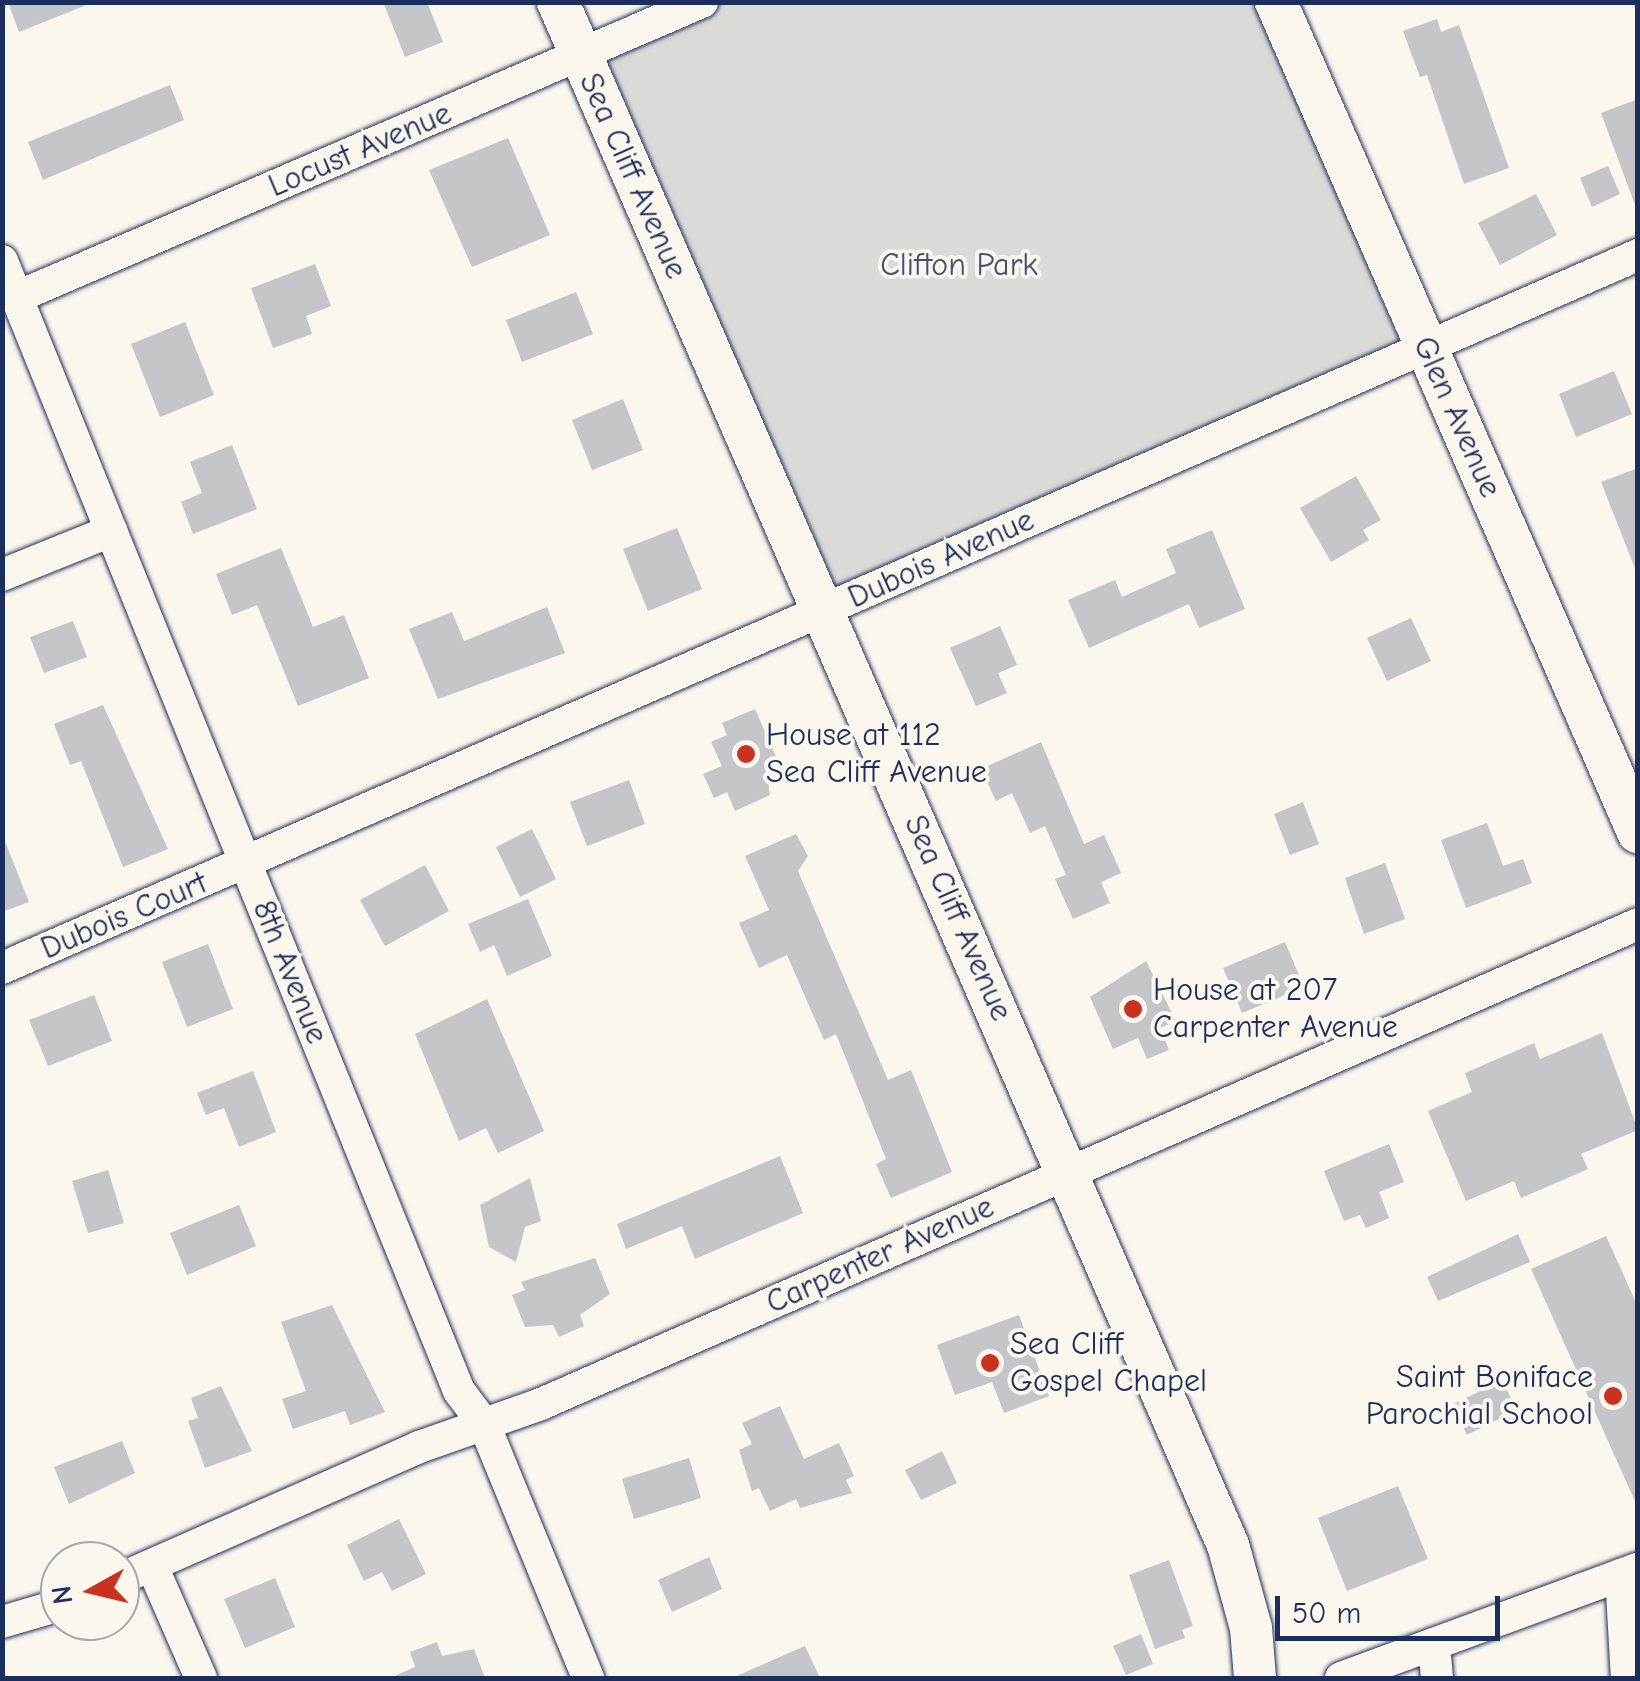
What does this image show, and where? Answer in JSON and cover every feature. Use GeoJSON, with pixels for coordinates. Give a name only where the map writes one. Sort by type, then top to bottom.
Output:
{"type":"FeatureCollection","features":[{"type":"Feature","properties":{"kind":"street","name":"Sea Cliff Avenue"},"geometry":{"type":"LineString","coordinates":[[558,2],[1228,1545],[1251,1628],[1255,1678]]}},
{"type":"Feature","properties":{"kind":"street","name":"Locust Avenue"},"geometry":{"type":"LineString","coordinates":[[17,297],[702,2]]}},
{"type":"Feature","properties":{"kind":"street","name":"Glen Avenue"},"geometry":{"type":"LineString","coordinates":[[1276,2],[1638,832]]}},
{"type":"Feature","properties":{"kind":"street","name":"Dubois Avenue"},"geometry":{"type":"LineString","coordinates":[[246,864],[1638,255]]}},
{"type":"Feature","properties":{"kind":"street","name":"8th Avenue"},"geometry":{"type":"LineString","coordinates":[[2,261],[459,1391],[484,1424],[588,1678]]}},
{"type":"Feature","properties":{"kind":"street"},"geometry":{"type":"LineString","coordinates":[[2,575],[111,531]]}},
{"type":"Feature","properties":{"kind":"street","name":"Dubois Court"},"geometry":{"type":"LineString","coordinates":[[2,968],[246,864]]}},
{"type":"Feature","properties":{"kind":"street","name":"Carpenter Avenue"},"geometry":{"type":"LineString","coordinates":[[140,1571],[1638,924]]}},
{"type":"Feature","properties":{"kind":"street"},"geometry":{"type":"LineString","coordinates":[[152,1566],[201,1678]]}},
{"type":"Feature","properties":{"kind":"street"},"geometry":{"type":"LineString","coordinates":[[1341,1678],[1629,1572],[1628,1678]]}},
{"type":"Feature","properties":{"kind":"street"},"geometry":{"type":"LineString","coordinates":[[2,1622],[40,1611]]}},
{"type":"Feature","properties":{"kind":"street"},"geometry":{"type":"LineString","coordinates":[[1434,1644],[1436,1678]]}},
{"type":"Feature","properties":{"kind":"green space","name":"Clifton Park"},"geometry":{"type":"Polygon","coordinates":[[[702,3],[1276,3],[1426,347],[823,610],[581,55],[702,3]]]}},
{"type":"Feature","properties":{"kind":"building"},"geometry":{"type":"Polygon","coordinates":[[[8,2],[89,2],[89,4],[19,32],[8,2]]]}},
{"type":"Feature","properties":{"kind":"building"},"geometry":{"type":"Polygon","coordinates":[[[383,2],[427,2],[443,42],[405,57],[383,2]]]}},
{"type":"Feature","properties":{"kind":"building"},"geometry":{"type":"Polygon","coordinates":[[[1437,19],[1441,32],[1459,25],[1509,168],[1464,184],[1427,75],[1420,77],[1403,31],[1437,19]]]}},
{"type":"Feature","properties":{"kind":"building"},"geometry":{"type":"Polygon","coordinates":[[[170,85],[184,120],[43,180],[28,142],[170,85]]]}},
{"type":"Feature","properties":{"kind":"building"},"geometry":{"type":"Polygon","coordinates":[[[1638,99],[1638,204],[1635,205],[1601,113],[1638,99]]]}},
{"type":"Feature","properties":{"kind":"building"},"geometry":{"type":"Polygon","coordinates":[[[508,138],[550,235],[472,267],[429,170],[508,138]]]}},
{"type":"Feature","properties":{"kind":"building"},"geometry":{"type":"Polygon","coordinates":[[[1608,166],[1620,194],[1592,207],[1580,178],[1608,166]]]}},
{"type":"Feature","properties":{"kind":"building"},"geometry":{"type":"Polygon","coordinates":[[[1536,194],[1557,235],[1500,265],[1478,223],[1536,194]]]}},
{"type":"Feature","properties":{"kind":"building"},"geometry":{"type":"Polygon","coordinates":[[[315,264],[331,306],[306,316],[312,334],[273,348],[251,288],[315,264]]]}},
{"type":"Feature","properties":{"kind":"building"},"geometry":{"type":"Polygon","coordinates":[[[576,292],[593,334],[522,362],[506,320],[576,292]]]}},
{"type":"Feature","properties":{"kind":"building"},"geometry":{"type":"Polygon","coordinates":[[[185,322],[214,395],[160,417],[131,344],[185,322]]]}},
{"type":"Feature","properties":{"kind":"building"},"geometry":{"type":"Polygon","coordinates":[[[1614,371],[1632,414],[1576,437],[1559,394],[1614,371]]]}},
{"type":"Feature","properties":{"kind":"building"},"geometry":{"type":"Polygon","coordinates":[[[623,399],[643,450],[592,470],[572,420],[623,399]]]}},
{"type":"Feature","properties":{"kind":"building"},"geometry":{"type":"Polygon","coordinates":[[[232,445],[257,509],[193,534],[181,502],[202,493],[190,462],[232,445]]]}},
{"type":"Feature","properties":{"kind":"building"},"geometry":{"type":"Polygon","coordinates":[[[1638,468],[1638,571],[1636,571],[1601,482],[1638,468]]]}},
{"type":"Feature","properties":{"kind":"building"},"geometry":{"type":"Polygon","coordinates":[[[1356,476],[1381,520],[1363,530],[1369,540],[1331,562],[1300,508],[1356,476]]]}},
{"type":"Feature","properties":{"kind":"building"},"geometry":{"type":"Polygon","coordinates":[[[677,528],[702,589],[648,611],[623,549],[677,528]]]}},
{"type":"Feature","properties":{"kind":"building"},"geometry":{"type":"Polygon","coordinates":[[[1212,530],[1245,609],[1199,628],[1189,604],[1089,648],[1068,600],[1115,580],[1122,597],[1176,573],[1166,549],[1212,530]]]}},
{"type":"Feature","properties":{"kind":"building"},"geometry":{"type":"Polygon","coordinates":[[[281,548],[313,627],[344,615],[369,678],[298,706],[257,605],[232,615],[216,574],[281,548]]]}},
{"type":"Feature","properties":{"kind":"building"},"geometry":{"type":"Polygon","coordinates":[[[547,607],[565,653],[438,699],[409,629],[452,612],[464,641],[547,607]]]}},
{"type":"Feature","properties":{"kind":"building"},"geometry":{"type":"Polygon","coordinates":[[[1411,618],[1431,661],[1387,681],[1367,638],[1411,618]]]}},
{"type":"Feature","properties":{"kind":"building"},"geometry":{"type":"Polygon","coordinates":[[[73,621],[87,657],[44,673],[30,637],[73,621]]]}},
{"type":"Feature","properties":{"kind":"building"},"geometry":{"type":"Polygon","coordinates":[[[1000,626],[1017,665],[998,673],[1007,693],[976,706],[950,648],[1000,626]]]}},
{"type":"Feature","properties":{"kind":"building"},"geometry":{"type":"Polygon","coordinates":[[[103,705],[168,849],[123,867],[81,761],[70,765],[54,724],[103,705]]]}},
{"type":"Feature","properties":{"kind":"building","name":"House at 112 Sea Cliff Avenue"},"geometry":{"type":"Polygon","coordinates":[[[755,709],[781,768],[767,775],[770,795],[735,811],[727,792],[714,798],[703,774],[722,766],[711,742],[727,735],[722,723],[755,709]]]}},
{"type":"Feature","properties":{"kind":"building"},"geometry":{"type":"Polygon","coordinates":[[[1041,742],[1084,844],[1104,835],[1121,873],[1101,882],[1110,903],[1073,919],[1055,879],[1066,875],[1045,826],[1030,833],[1012,793],[996,801],[981,769],[1041,742]]]}},
{"type":"Feature","properties":{"kind":"building"},"geometry":{"type":"Polygon","coordinates":[[[629,780],[645,824],[587,846],[570,802],[629,780]]]}},
{"type":"Feature","properties":{"kind":"building"},"geometry":{"type":"Polygon","coordinates":[[[1303,802],[1319,844],[1290,855],[1274,814],[1303,802]]]}},
{"type":"Feature","properties":{"kind":"building"},"geometry":{"type":"Polygon","coordinates":[[[1487,823],[1503,866],[1523,859],[1532,883],[1466,908],[1441,840],[1487,823]]]}},
{"type":"Feature","properties":{"kind":"building"},"geometry":{"type":"Polygon","coordinates":[[[532,829],[556,879],[520,897],[496,847],[532,829]]]}},
{"type":"Feature","properties":{"kind":"building"},"geometry":{"type":"Polygon","coordinates":[[[796,834],[808,856],[798,871],[888,1080],[911,1070],[952,1172],[891,1198],[876,1164],[886,1159],[836,1034],[824,1040],[787,955],[759,968],[739,923],[769,910],[745,856],[796,834]]]}},
{"type":"Feature","properties":{"kind":"building"},"geometry":{"type":"Polygon","coordinates":[[[2,840],[29,902],[2,912],[2,840]]]}},
{"type":"Feature","properties":{"kind":"building"},"geometry":{"type":"Polygon","coordinates":[[[1385,863],[1405,919],[1364,934],[1345,878],[1385,863]]]}},
{"type":"Feature","properties":{"kind":"building"},"geometry":{"type":"Polygon","coordinates":[[[425,865],[449,911],[385,946],[360,900],[425,865]]]}},
{"type":"Feature","properties":{"kind":"building"},"geometry":{"type":"Polygon","coordinates":[[[528,899],[552,956],[507,976],[494,945],[480,952],[468,924],[528,899]]]}},
{"type":"Feature","properties":{"kind":"building"},"geometry":{"type":"Polygon","coordinates":[[[1285,942],[1304,987],[1242,1013],[1223,968],[1285,942]]]}},
{"type":"Feature","properties":{"kind":"building"},"geometry":{"type":"Polygon","coordinates":[[[208,944],[233,1009],[187,1027],[162,962],[208,944]]]}},
{"type":"Feature","properties":{"kind":"building","name":"House at 207 Carpenter Avenue"},"geometry":{"type":"Polygon","coordinates":[[[1146,961],[1176,1021],[1160,1028],[1169,1050],[1147,1059],[1138,1038],[1113,1049],[1090,997],[1146,961]]]}},
{"type":"Feature","properties":{"kind":"building"},"geometry":{"type":"Polygon","coordinates":[[[94,995],[112,1041],[48,1066],[29,1020],[94,995]]]}},
{"type":"Feature","properties":{"kind":"building"},"geometry":{"type":"Polygon","coordinates":[[[487,999],[544,1131],[498,1153],[486,1128],[459,1141],[415,1034],[487,999]]]}},
{"type":"Feature","properties":{"kind":"building"},"geometry":{"type":"Polygon","coordinates":[[[1602,1033],[1638,1130],[1581,1154],[1588,1169],[1521,1198],[1514,1181],[1466,1201],[1428,1111],[1472,1092],[1465,1073],[1534,1043],[1540,1059],[1602,1033]]]}},
{"type":"Feature","properties":{"kind":"building"},"geometry":{"type":"Polygon","coordinates":[[[253,1071],[276,1132],[239,1147],[224,1108],[206,1115],[197,1093],[253,1071]]]}},
{"type":"Feature","properties":{"kind":"building"},"geometry":{"type":"Polygon","coordinates":[[[1389,1144],[1404,1182],[1379,1192],[1389,1218],[1366,1228],[1360,1215],[1344,1221],[1324,1171],[1389,1144]]]}},
{"type":"Feature","properties":{"kind":"building"},"geometry":{"type":"Polygon","coordinates":[[[780,1156],[803,1213],[695,1259],[682,1226],[626,1249],[617,1224],[780,1156]]]}},
{"type":"Feature","properties":{"kind":"building"},"geometry":{"type":"Polygon","coordinates":[[[108,1170],[124,1223],[88,1233],[72,1181],[108,1170]]]}},
{"type":"Feature","properties":{"kind":"building"},"geometry":{"type":"Polygon","coordinates":[[[530,1178],[541,1221],[525,1227],[516,1262],[489,1247],[480,1205],[530,1178]]]}},
{"type":"Feature","properties":{"kind":"building"},"geometry":{"type":"Polygon","coordinates":[[[239,1205],[256,1246],[187,1275],[170,1233],[239,1205]]]}},
{"type":"Feature","properties":{"kind":"building"},"geometry":{"type":"Polygon","coordinates":[[[1518,1234],[1530,1262],[1438,1301],[1427,1277],[1518,1234]]]}},
{"type":"Feature","properties":{"kind":"building","name":"Saint Boniface Parochial School"},"geometry":{"type":"Polygon","coordinates":[[[1606,1236],[1638,1307],[1638,1508],[1531,1269],[1606,1236]]]}},
{"type":"Feature","properties":{"kind":"building"},"geometry":{"type":"Polygon","coordinates":[[[595,1258],[610,1294],[580,1315],[584,1326],[559,1337],[553,1325],[525,1327],[512,1295],[525,1290],[521,1282],[595,1258]]]}},
{"type":"Feature","properties":{"kind":"building"},"geometry":{"type":"Polygon","coordinates":[[[332,1305],[385,1412],[350,1425],[345,1411],[293,1429],[282,1399],[306,1391],[281,1322],[332,1305]]]}},
{"type":"Feature","properties":{"kind":"building","name":"Sea Cliff Gospel Chapel"},"geometry":{"type":"Polygon","coordinates":[[[1019,1315],[1049,1396],[1004,1413],[992,1382],[955,1395],[937,1345],[1019,1315]]]}},
{"type":"Feature","properties":{"kind":"building"},"geometry":{"type":"Polygon","coordinates":[[[1502,1380],[1517,1410],[1467,1435],[1452,1405],[1502,1380]]]}},
{"type":"Feature","properties":{"kind":"building"},"geometry":{"type":"Polygon","coordinates":[[[221,1386],[252,1451],[205,1468],[188,1421],[198,1418],[191,1398],[221,1386]]]}},
{"type":"Feature","properties":{"kind":"building"},"geometry":{"type":"Polygon","coordinates":[[[780,1406],[804,1459],[839,1443],[854,1476],[846,1480],[852,1493],[800,1508],[796,1499],[770,1511],[759,1488],[752,1491],[739,1450],[752,1444],[742,1423],[780,1406]]]}},
{"type":"Feature","properties":{"kind":"building"},"geometry":{"type":"Polygon","coordinates":[[[122,1441],[135,1473],[69,1504],[54,1467],[122,1441]]]}},
{"type":"Feature","properties":{"kind":"building"},"geometry":{"type":"Polygon","coordinates":[[[942,1451],[957,1483],[921,1500],[905,1470],[942,1451]]]}},
{"type":"Feature","properties":{"kind":"building"},"geometry":{"type":"Polygon","coordinates":[[[689,1458],[701,1498],[634,1519],[622,1479],[689,1458]]]}},
{"type":"Feature","properties":{"kind":"building"},"geometry":{"type":"Polygon","coordinates":[[[1398,1486],[1428,1559],[1347,1591],[1318,1518],[1398,1486]]]}},
{"type":"Feature","properties":{"kind":"building"},"geometry":{"type":"Polygon","coordinates":[[[399,1519],[426,1574],[392,1591],[382,1572],[364,1581],[347,1545],[399,1519]]]}},
{"type":"Feature","properties":{"kind":"building"},"geometry":{"type":"Polygon","coordinates":[[[709,1557],[722,1589],[672,1612],[658,1580],[709,1557]]]}},
{"type":"Feature","properties":{"kind":"building"},"geometry":{"type":"Polygon","coordinates":[[[1169,1560],[1193,1626],[1182,1630],[1185,1638],[1155,1649],[1129,1575],[1169,1560]]]}},
{"type":"Feature","properties":{"kind":"building"},"geometry":{"type":"Polygon","coordinates":[[[275,1578],[295,1627],[245,1648],[224,1599],[275,1578]]]}},
{"type":"Feature","properties":{"kind":"building"},"geometry":{"type":"Polygon","coordinates":[[[1141,1634],[1153,1664],[1126,1675],[1113,1646],[1141,1634]]]}},
{"type":"Feature","properties":{"kind":"building"},"geometry":{"type":"Polygon","coordinates":[[[437,1642],[442,1656],[474,1649],[485,1678],[390,1678],[415,1667],[410,1652],[437,1642]]]}},
{"type":"Feature","properties":{"kind":"building"},"geometry":{"type":"Polygon","coordinates":[[[805,1646],[820,1678],[732,1678],[805,1646]]]}},
{"type":"Feature","properties":{"kind":"place","name":"House at 112 Sea Cliff Avenue"},"geometry":{"type":"Point","coordinates":[746,754]}},
{"type":"Feature","properties":{"kind":"place","name":"House at 207 Carpenter Avenue"},"geometry":{"type":"Point","coordinates":[1133,1009]}},
{"type":"Feature","properties":{"kind":"place","name":"Sea Cliff Gospel Chapel"},"geometry":{"type":"Point","coordinates":[990,1363]}},
{"type":"Feature","properties":{"kind":"place","name":"Saint Boniface Parochial School"},"geometry":{"type":"Point","coordinates":[1613,1396]}}]}
